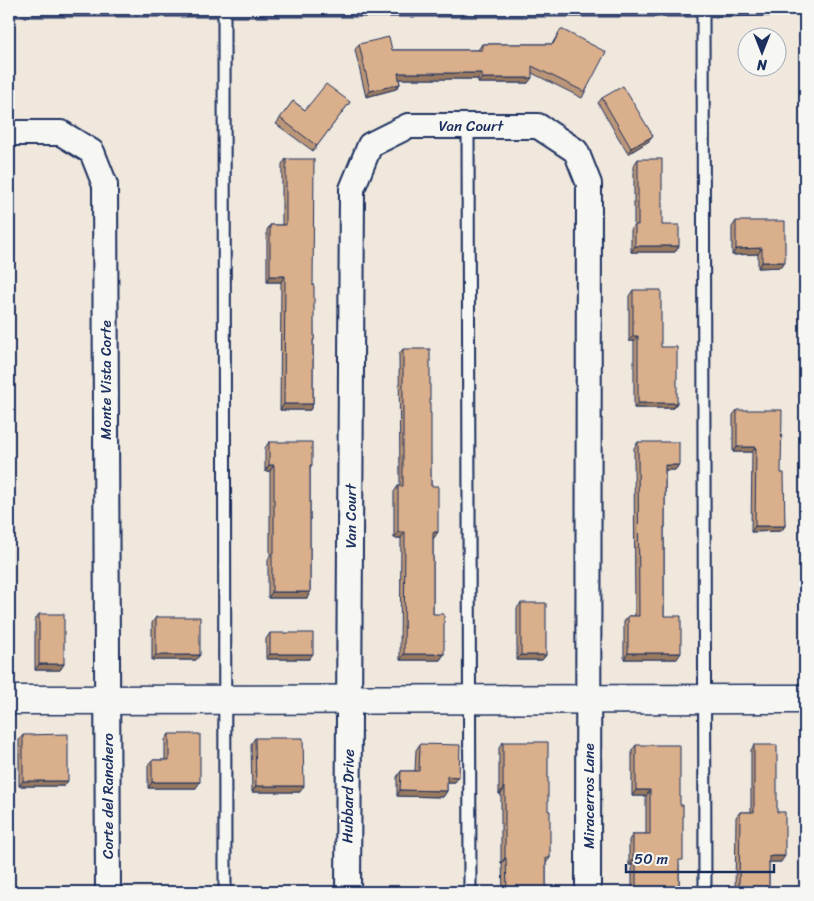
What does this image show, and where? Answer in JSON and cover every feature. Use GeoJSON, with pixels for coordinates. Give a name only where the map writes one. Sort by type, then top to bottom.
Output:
{"type":"FeatureCollection","features":[{"type":"Feature","properties":{"kind":"street","name":"Van Court"},"geometry":{"type":"LineString","coordinates":[[350,700],[352,189],[370,145],[408,126],[538,126],[576,151],[589,184],[589,699]]}},
{"type":"Feature","properties":{"kind":"street","name":"Monte Vista Corte"},"geometry":{"type":"LineString","coordinates":[[9,133],[61,132],[92,152],[105,185],[108,700]]}},
{"type":"Feature","properties":{"kind":"street","name":"Miracerros Lane"},"geometry":{"type":"LineString","coordinates":[[588,892],[589,699]]}},
{"type":"Feature","properties":{"kind":"street"},"geometry":{"type":"LineString","coordinates":[[9,700],[805,699]]}},
{"type":"Feature","properties":{"kind":"street","name":"Corte del Ranchero"},"geometry":{"type":"LineString","coordinates":[[108,700],[108,892]]}},
{"type":"Feature","properties":{"kind":"street","name":"Hubbard Drive"},"geometry":{"type":"LineString","coordinates":[[348,892],[350,700]]}},
{"type":"Feature","properties":{"kind":"lane"},"geometry":{"type":"LineString","coordinates":[[9,10],[786,9]]}},
{"type":"Feature","properties":{"kind":"lane"},"geometry":{"type":"LineString","coordinates":[[703,10],[705,892]]}},
{"type":"Feature","properties":{"kind":"lane"},"geometry":{"type":"LineString","coordinates":[[224,11],[225,892]]}},
{"type":"Feature","properties":{"kind":"lane"},"geometry":{"type":"LineString","coordinates":[[468,126],[470,892]]}},
{"type":"Feature","properties":{"kind":"building"},"geometry":{"type":"Polygon","coordinates":[[[561,29],[606,52],[585,92],[532,66],[532,78],[482,78],[482,73],[398,73],[400,84],[370,91],[359,44],[389,37],[392,50],[482,50],[482,44],[553,44],[561,29]]]}},
{"type":"Feature","properties":{"kind":"building"},"geometry":{"type":"Polygon","coordinates":[[[326,84],[350,102],[317,146],[280,118],[293,101],[305,110],[326,84]]]}},
{"type":"Feature","properties":{"kind":"building"},"geometry":{"type":"Polygon","coordinates":[[[623,86],[653,136],[631,148],[602,98],[623,86]]]}},
{"type":"Feature","properties":{"kind":"building"},"geometry":{"type":"Polygon","coordinates":[[[286,159],[314,159],[313,404],[284,404],[285,276],[270,276],[270,225],[286,225],[286,159]]]}},
{"type":"Feature","properties":{"kind":"building"},"geometry":{"type":"Polygon","coordinates":[[[638,159],[662,159],[662,225],[679,225],[679,246],[635,246],[635,225],[638,225],[638,159]]]}},
{"type":"Feature","properties":{"kind":"building"},"geometry":{"type":"Polygon","coordinates":[[[736,221],[785,221],[785,262],[762,262],[762,248],[736,249],[736,221]]]}},
{"type":"Feature","properties":{"kind":"building"},"geometry":{"type":"Polygon","coordinates":[[[633,290],[661,290],[661,347],[677,347],[677,403],[638,403],[638,336],[633,336],[633,290]]]}},
{"type":"Feature","properties":{"kind":"building"},"geometry":{"type":"Polygon","coordinates":[[[403,349],[430,349],[431,486],[438,486],[438,532],[433,532],[433,614],[444,614],[444,654],[404,654],[405,532],[398,532],[398,486],[403,486],[403,349]]]}},
{"type":"Feature","properties":{"kind":"building"},"geometry":{"type":"Polygon","coordinates":[[[737,410],[782,410],[781,473],[784,473],[785,526],[755,526],[756,447],[737,447],[737,410]]]}},
{"type":"Feature","properties":{"kind":"building"},"geometry":{"type":"Polygon","coordinates":[[[269,442],[312,442],[312,465],[310,465],[310,592],[272,592],[274,465],[269,465],[269,442]]]}},
{"type":"Feature","properties":{"kind":"building"},"geometry":{"type":"Polygon","coordinates":[[[638,442],[679,442],[679,465],[665,465],[664,616],[681,616],[681,653],[628,653],[628,616],[639,616],[638,442]]]}},
{"type":"Feature","properties":{"kind":"building"},"geometry":{"type":"Polygon","coordinates":[[[521,603],[546,603],[546,655],[521,655],[521,603]]]}},
{"type":"Feature","properties":{"kind":"building"},"geometry":{"type":"Polygon","coordinates":[[[39,614],[64,614],[64,664],[39,664],[39,614]]]}},
{"type":"Feature","properties":{"kind":"building"},"geometry":{"type":"Polygon","coordinates":[[[156,617],[200,617],[200,655],[156,655],[156,617]]]}},
{"type":"Feature","properties":{"kind":"building"},"geometry":{"type":"Polygon","coordinates":[[[270,633],[313,633],[313,654],[270,654],[270,633]]]}},
{"type":"Feature","properties":{"kind":"building"},"geometry":{"type":"Polygon","coordinates":[[[68,734],[68,781],[23,781],[23,735],[68,734]]]}},
{"type":"Feature","properties":{"kind":"building"},"geometry":{"type":"Polygon","coordinates":[[[169,734],[200,734],[200,782],[152,782],[152,760],[169,760],[169,734]]]}},
{"type":"Feature","properties":{"kind":"building"},"geometry":{"type":"Polygon","coordinates":[[[255,738],[303,738],[304,786],[256,786],[255,738]]]}},
{"type":"Feature","properties":{"kind":"building"},"geometry":{"type":"Polygon","coordinates":[[[503,742],[548,742],[550,858],[546,858],[546,892],[507,892],[503,742]]]}},
{"type":"Feature","properties":{"kind":"building"},"geometry":{"type":"Polygon","coordinates":[[[420,744],[460,745],[459,777],[447,776],[447,791],[400,790],[401,771],[419,771],[420,744]]]}},
{"type":"Feature","properties":{"kind":"building"},"geometry":{"type":"Polygon","coordinates":[[[636,745],[680,745],[680,805],[683,805],[683,860],[679,860],[679,892],[636,892],[636,860],[633,860],[633,834],[650,834],[650,790],[636,790],[636,745]]]}},
{"type":"Feature","properties":{"kind":"building"},"geometry":{"type":"Polygon","coordinates":[[[754,745],[777,745],[777,812],[785,812],[785,856],[769,856],[769,892],[739,892],[740,812],[754,812],[754,745]]]}}]}
